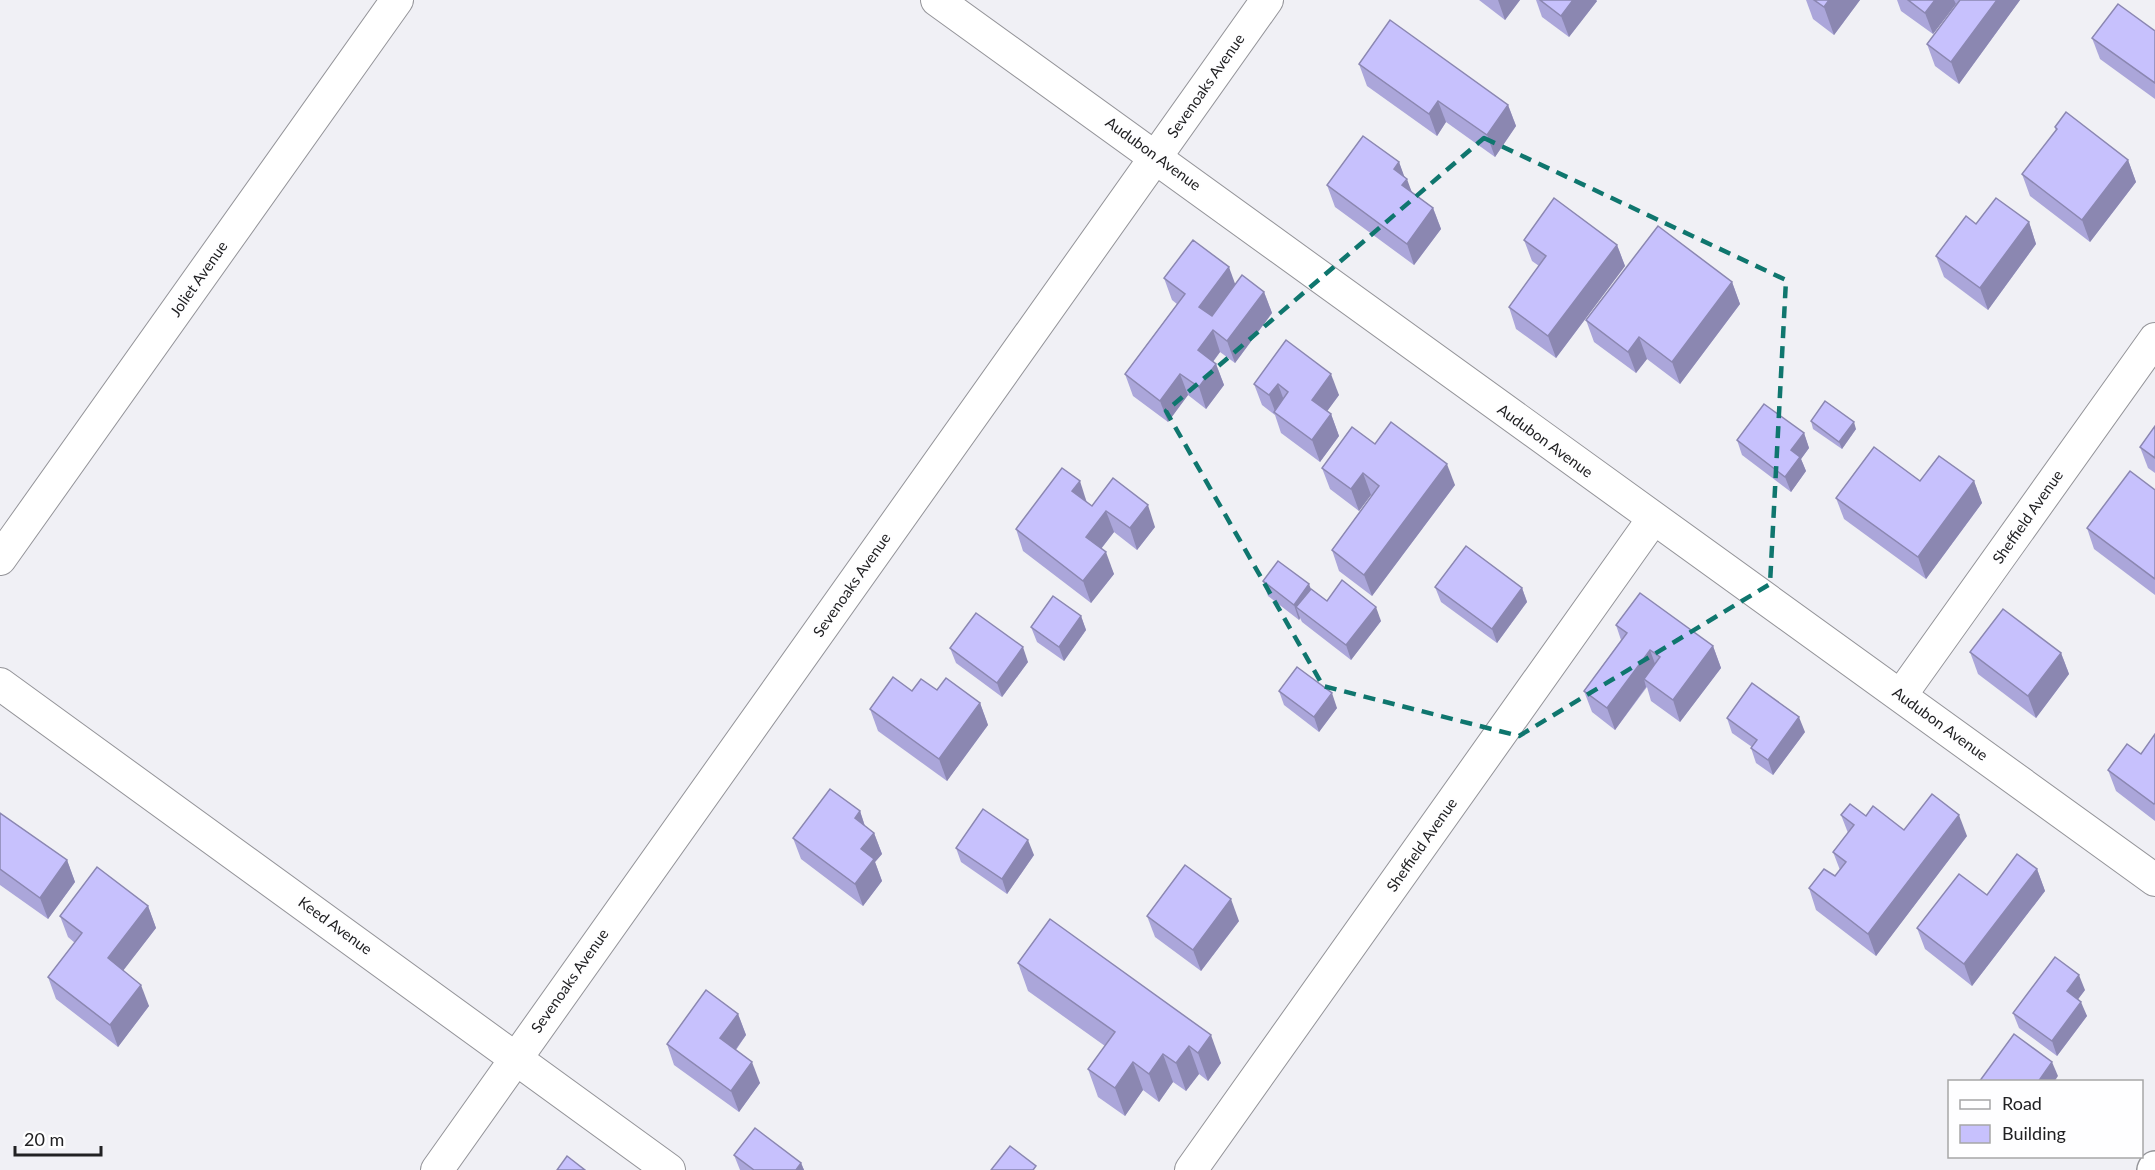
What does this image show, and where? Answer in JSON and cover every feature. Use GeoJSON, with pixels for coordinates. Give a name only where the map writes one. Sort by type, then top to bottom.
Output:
{"type":"FeatureCollection","features":[{"type":"Feature","properties":{"kind":"street","name":"Joliet Avenue"},"geometry":{"type":"LineString","coordinates":[[0,559],[398,0]]}},
{"type":"Feature","properties":{"kind":"street","name":"Audubon Avenue"},"geometry":{"type":"LineString","coordinates":[[937,0],[2155,880]]}},
{"type":"Feature","properties":{"kind":"street","name":"Sevenoaks Avenue"},"geometry":{"type":"LineString","coordinates":[[437,1170],[1267,0]]}},
{"type":"Feature","properties":{"kind":"street","name":"Sheffield Avenue"},"geometry":{"type":"LineString","coordinates":[[1901,695],[2155,339]]}},
{"type":"Feature","properties":{"kind":"street","name":"Sheffield Avenue"},"geometry":{"type":"LineString","coordinates":[[1191,1170],[1653,519]]}},
{"type":"Feature","properties":{"kind":"street","name":"Keed Avenue"},"geometry":{"type":"LineString","coordinates":[[0,684],[669,1170]]}},
{"type":"Feature","properties":{"kind":"highlighted area"},"geometry":{"type":"Polygon","coordinates":[[[1484,138],[1786,280],[1770,584],[1519,736],[1323,686],[1166,411],[1484,138]]]}},
{"type":"Feature","properties":{"kind":"building"},"geometry":{"type":"Polygon","coordinates":[[[1540,0],[1573,0],[1561,16],[1540,0]]]}},
{"type":"Feature","properties":{"kind":"building"},"geometry":{"type":"Polygon","coordinates":[[[1814,0],[1829,0],[1824,7],[1814,0]]]}},
{"type":"Feature","properties":{"kind":"building"},"geometry":{"type":"Polygon","coordinates":[[[1908,0],[1935,0],[1925,13],[1908,0]]]}},
{"type":"Feature","properties":{"kind":"building"},"geometry":{"type":"Polygon","coordinates":[[[1960,0],[1997,0],[1951,62],[1927,44],[1960,0]]]}},
{"type":"Feature","properties":{"kind":"building"},"geometry":{"type":"Polygon","coordinates":[[[2118,4],[2155,31],[2155,83],[2092,38],[2118,4]]]}},
{"type":"Feature","properties":{"kind":"building"},"geometry":{"type":"Polygon","coordinates":[[[1390,20],[1508,105],[1487,135],[1438,101],[1429,114],[1359,64],[1390,20]]]}},
{"type":"Feature","properties":{"kind":"building"},"geometry":{"type":"Polygon","coordinates":[[[2066,112],[2128,160],[2082,220],[2022,174],[2057,129],[2055,127],[2066,112]]]}},
{"type":"Feature","properties":{"kind":"building"},"geometry":{"type":"Polygon","coordinates":[[[1363,136],[1399,162],[1394,169],[1407,179],[1402,185],[1433,208],[1407,244],[1327,185],[1363,136]]]}},
{"type":"Feature","properties":{"kind":"building"},"geometry":{"type":"Polygon","coordinates":[[[1554,198],[1617,245],[1548,336],[1509,307],[1546,256],[1524,240],[1554,198]]]}},
{"type":"Feature","properties":{"kind":"building"},"geometry":{"type":"Polygon","coordinates":[[[1996,198],[2029,222],[1980,288],[1936,256],[1966,216],[1976,224],[1996,198]]]}},
{"type":"Feature","properties":{"kind":"building"},"geometry":{"type":"Polygon","coordinates":[[[1658,226],[1732,282],[1672,362],[1639,337],[1628,352],[1586,320],[1658,226]]]}},
{"type":"Feature","properties":{"kind":"building"},"geometry":{"type":"Polygon","coordinates":[[[1193,240],[1229,267],[1199,307],[1212,316],[1242,275],[1264,292],[1227,341],[1213,330],[1198,350],[1216,364],[1199,387],[1180,374],[1160,401],[1125,374],[1185,294],[1164,278],[1193,240]]]}},
{"type":"Feature","properties":{"kind":"building"},"geometry":{"type":"Polygon","coordinates":[[[1286,340],[1331,374],[1312,400],[1331,414],[1312,440],[1274,412],[1288,392],[1278,384],[1269,395],[1254,384],[1286,340]]]}},
{"type":"Feature","properties":{"kind":"building"},"geometry":{"type":"Polygon","coordinates":[[[1825,401],[1854,422],[1839,442],[1811,421],[1825,401]]]}},
{"type":"Feature","properties":{"kind":"building"},"geometry":{"type":"Polygon","coordinates":[[[1764,404],[1804,433],[1791,450],[1800,457],[1785,477],[1737,440],[1764,404]]]}},
{"type":"Feature","properties":{"kind":"building"},"geometry":{"type":"Polygon","coordinates":[[[1391,422],[1447,464],[1364,575],[1332,550],[1379,486],[1363,473],[1351,489],[1322,468],[1352,427],[1375,444],[1391,422]]]}},
{"type":"Feature","properties":{"kind":"building"},"geometry":{"type":"Polygon","coordinates":[[[2155,426],[2155,458],[2140,447],[2155,426]]]}},
{"type":"Feature","properties":{"kind":"building"},"geometry":{"type":"Polygon","coordinates":[[[1874,447],[1920,481],[1939,456],[1974,481],[1918,557],[1836,498],[1874,447]]]}},
{"type":"Feature","properties":{"kind":"building"},"geometry":{"type":"Polygon","coordinates":[[[1062,468],[1080,481],[1072,491],[1092,506],[1113,478],[1148,505],[1130,528],[1106,511],[1086,537],[1106,552],[1083,581],[1016,529],[1062,468]]]}},
{"type":"Feature","properties":{"kind":"building"},"geometry":{"type":"Polygon","coordinates":[[[2130,471],[2155,490],[2155,579],[2087,528],[2130,471]]]}},
{"type":"Feature","properties":{"kind":"building"},"geometry":{"type":"Polygon","coordinates":[[[1466,546],[1522,588],[1492,629],[1435,587],[1466,546]]]}},
{"type":"Feature","properties":{"kind":"building"},"geometry":{"type":"Polygon","coordinates":[[[1278,561],[1309,584],[1294,605],[1263,581],[1278,561]]]}},
{"type":"Feature","properties":{"kind":"building"},"geometry":{"type":"Polygon","coordinates":[[[1342,580],[1376,607],[1346,645],[1296,607],[1311,589],[1327,601],[1342,580]]]}},
{"type":"Feature","properties":{"kind":"building"},"geometry":{"type":"Polygon","coordinates":[[[1640,593],[1713,646],[1673,700],[1644,679],[1660,657],[1650,650],[1607,708],[1584,691],[1627,633],[1616,625],[1640,593]]]}},
{"type":"Feature","properties":{"kind":"building"},"geometry":{"type":"Polygon","coordinates":[[[1053,596],[1081,616],[1059,647],[1031,627],[1053,596]]]}},
{"type":"Feature","properties":{"kind":"building"},"geometry":{"type":"Polygon","coordinates":[[[2003,609],[2061,653],[2028,696],[1970,652],[2003,609]]]}},
{"type":"Feature","properties":{"kind":"building"},"geometry":{"type":"Polygon","coordinates":[[[976,613],[1023,647],[997,683],[950,648],[976,613]]]}},
{"type":"Feature","properties":{"kind":"building"},"geometry":{"type":"Polygon","coordinates":[[[1297,667],[1332,693],[1314,717],[1279,691],[1297,667]]]}},
{"type":"Feature","properties":{"kind":"building"},"geometry":{"type":"Polygon","coordinates":[[[893,677],[912,691],[921,679],[937,690],[946,678],[980,703],[939,759],[870,709],[893,677]]]}},
{"type":"Feature","properties":{"kind":"building"},"geometry":{"type":"Polygon","coordinates":[[[1752,683],[1799,717],[1768,760],[1751,748],[1757,740],[1727,718],[1752,683]]]}},
{"type":"Feature","properties":{"kind":"building"},"geometry":{"type":"Polygon","coordinates":[[[2155,734],[2154,804],[2108,770],[2127,744],[2141,754],[2155,734]]]}},
{"type":"Feature","properties":{"kind":"building"},"geometry":{"type":"Polygon","coordinates":[[[830,789],[860,811],[855,818],[874,833],[861,849],[874,859],[855,884],[793,838],[830,789]]]}},
{"type":"Feature","properties":{"kind":"building"},"geometry":{"type":"Polygon","coordinates":[[[1932,794],[1959,815],[1868,934],[1809,888],[1824,869],[1835,876],[1846,862],[1833,852],[1854,825],[1841,815],[1850,804],[1866,816],[1873,806],[1904,830],[1932,794]]]}},
{"type":"Feature","properties":{"kind":"building"},"geometry":{"type":"Polygon","coordinates":[[[983,809],[1028,840],[1002,879],[956,848],[983,809]]]}},
{"type":"Feature","properties":{"kind":"building"},"geometry":{"type":"Polygon","coordinates":[[[0,813],[67,860],[40,898],[0,869],[0,813]]]}},
{"type":"Feature","properties":{"kind":"building"},"geometry":{"type":"Polygon","coordinates":[[[2017,854],[2037,869],[1964,964],[1917,928],[1959,874],[1987,895],[2017,854]]]}},
{"type":"Feature","properties":{"kind":"building"},"geometry":{"type":"Polygon","coordinates":[[[1185,865],[1231,899],[1193,950],[1147,916],[1185,865]]]}},
{"type":"Feature","properties":{"kind":"building"},"geometry":{"type":"Polygon","coordinates":[[[97,867],[148,906],[108,958],[141,985],[110,1025],[48,977],[82,933],[60,916],[97,867]]]}},
{"type":"Feature","properties":{"kind":"building"},"geometry":{"type":"Polygon","coordinates":[[[1050,919],[1211,1035],[1198,1053],[1189,1046],[1176,1063],[1163,1054],[1149,1074],[1133,1062],[1115,1088],[1088,1069],[1115,1032],[1018,963],[1050,919]]]}},
{"type":"Feature","properties":{"kind":"building"},"geometry":{"type":"Polygon","coordinates":[[[2055,957],[2079,975],[2067,991],[2081,1002],[2052,1041],[2013,1013],[2055,957]]]}},
{"type":"Feature","properties":{"kind":"building"},"geometry":{"type":"Polygon","coordinates":[[[706,990],[738,1014],[720,1038],[752,1062],[731,1091],[667,1044],[706,990]]]}},
{"type":"Feature","properties":{"kind":"building"},"geometry":{"type":"Polygon","coordinates":[[[2014,1034],[2052,1062],[2039,1080],[1980,1080],[2014,1034]]]}},
{"type":"Feature","properties":{"kind":"building"},"geometry":{"type":"Polygon","coordinates":[[[755,1128],[801,1163],[796,1170],[754,1170],[734,1155],[755,1128]]]}},
{"type":"Feature","properties":{"kind":"building"},"geometry":{"type":"Polygon","coordinates":[[[1010,1146],[1036,1166],[1033,1170],[991,1170],[1010,1146]]]}},
{"type":"Feature","properties":{"kind":"building"},"geometry":{"type":"Polygon","coordinates":[[[567,1156],[585,1170],[557,1170],[567,1156]]]}}]}
